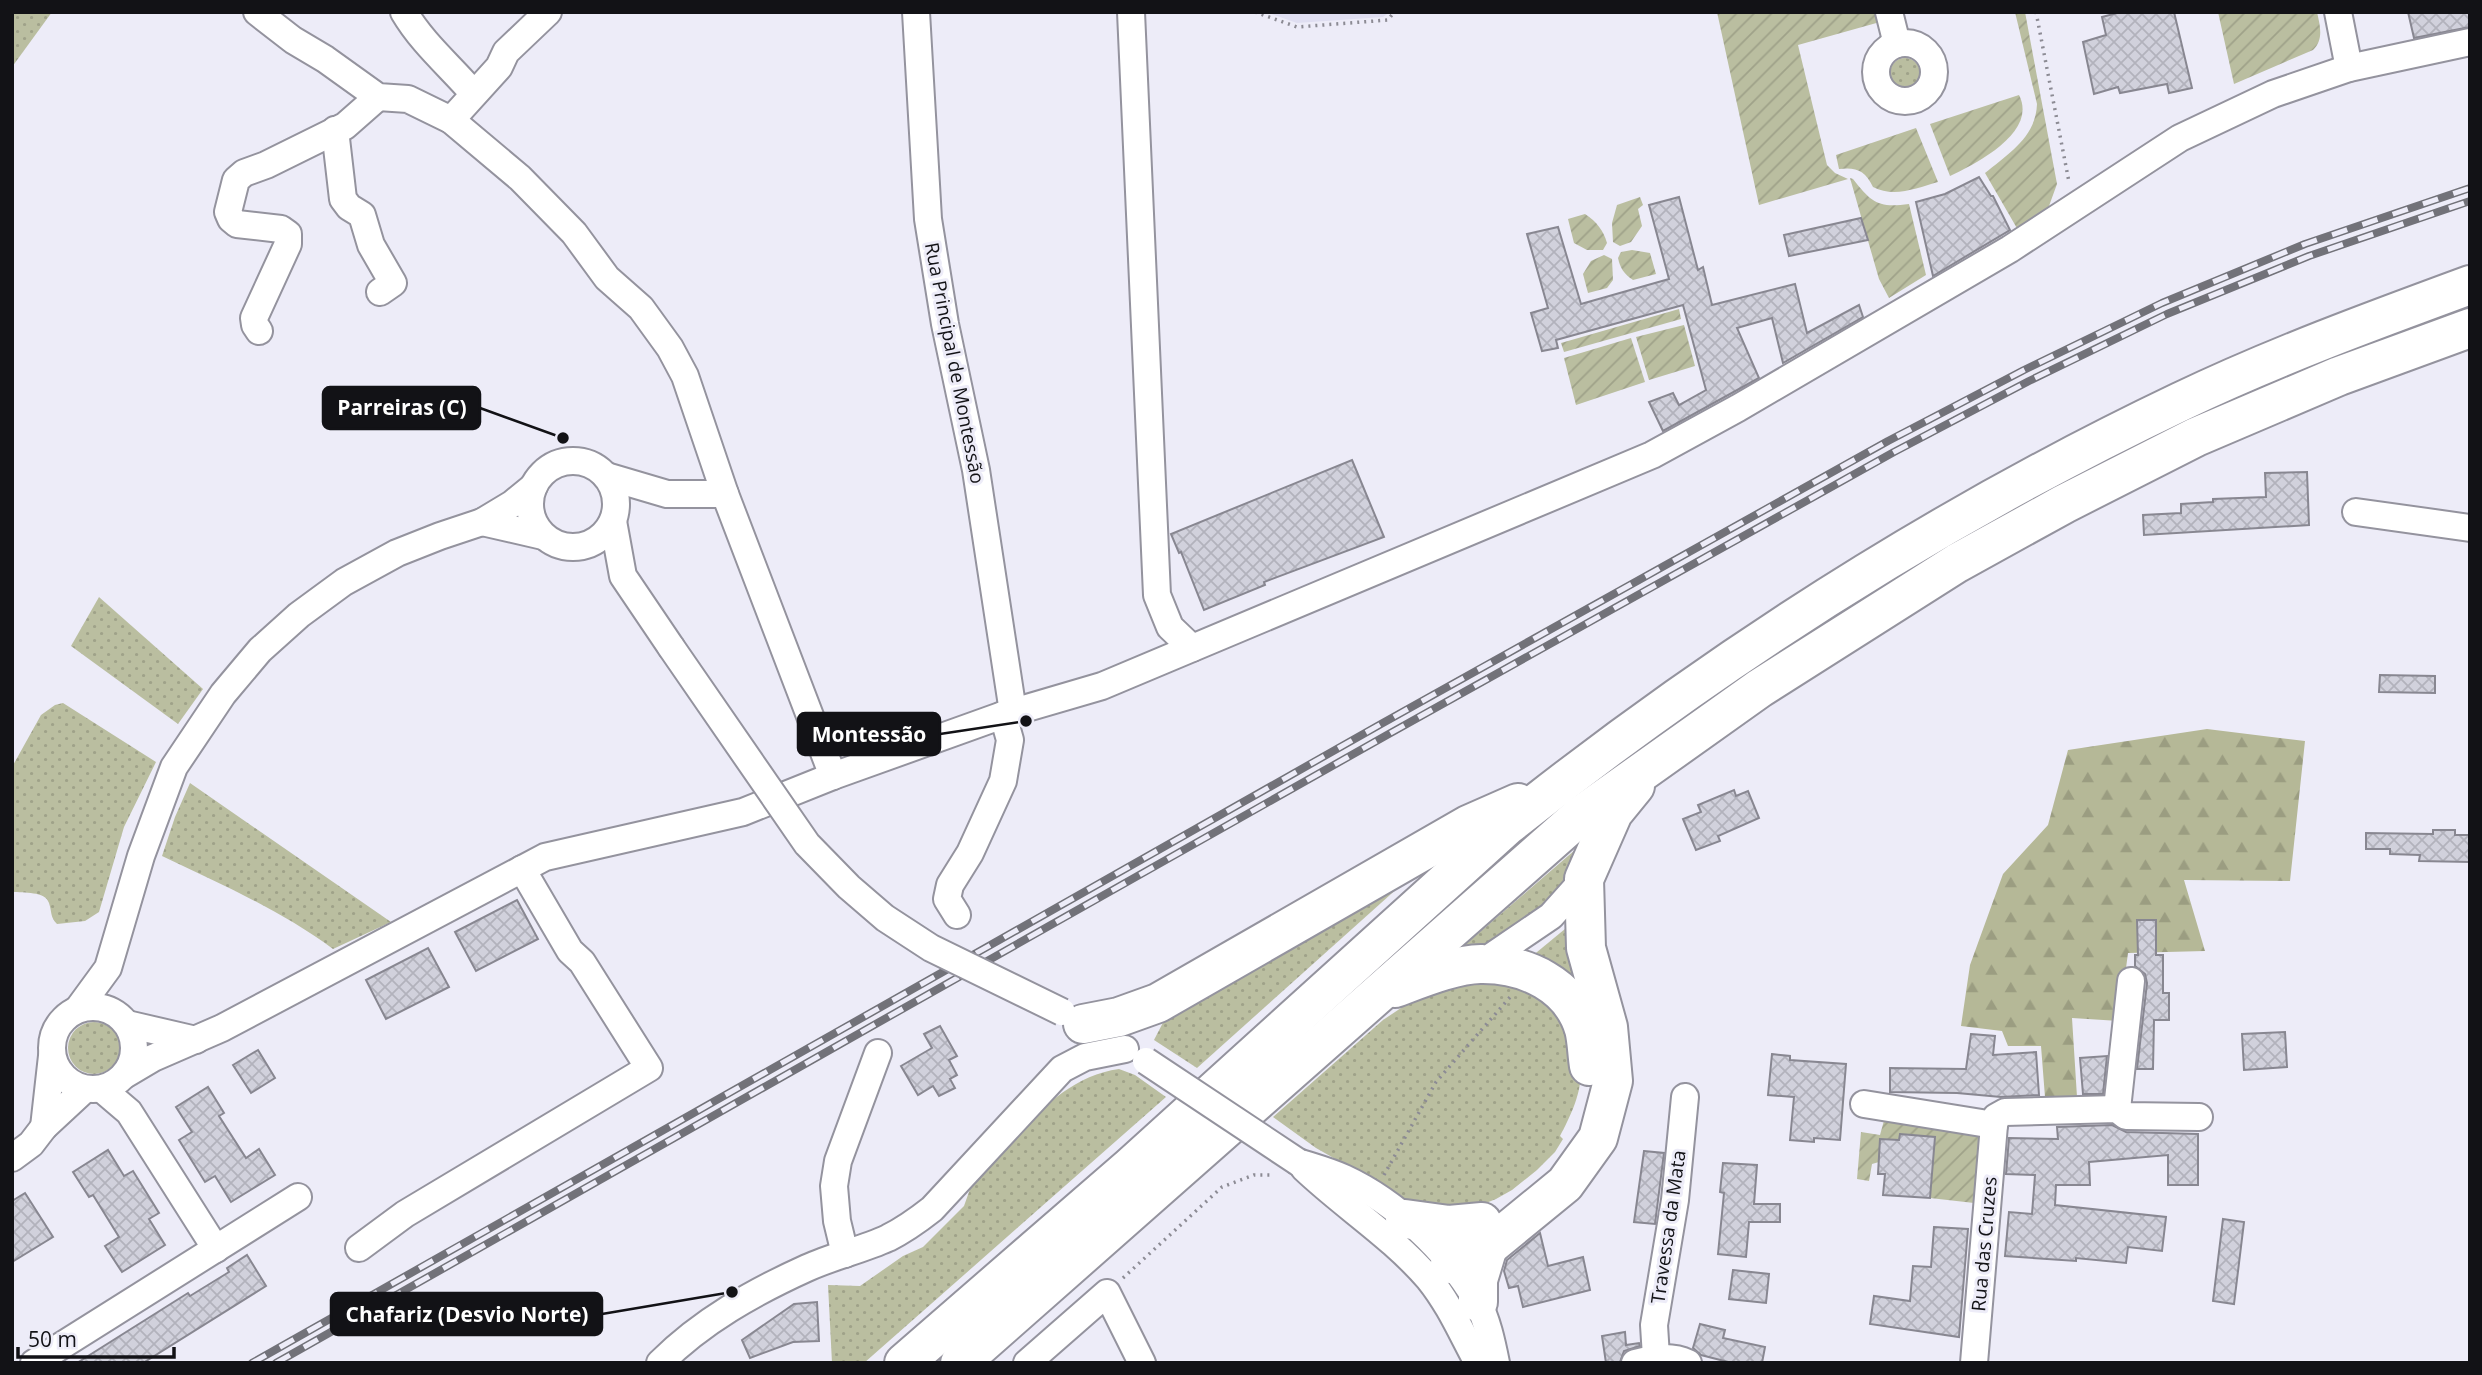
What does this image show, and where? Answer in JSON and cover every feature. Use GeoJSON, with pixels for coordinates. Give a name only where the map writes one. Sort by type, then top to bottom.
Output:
{"type":"FeatureCollection","features":[{"type":"Feature","properties":{"kind":"highway"},"geometry":{"type":"LineString","coordinates":[[904,1363],[1130,1167],[1507,826],[1558,785],[1727,664],[1934,531],[2180,401],[2321,340],[2470,285]]}},
{"type":"Feature","properties":{"kind":"highway"},"geometry":{"type":"LineString","coordinates":[[960,1363],[1580,816],[1760,688],[1957,563],[2064,504],[2196,437],[2339,376],[2470,327]]}},
{"type":"Feature","properties":{"kind":"highway"},"geometry":{"type":"LineString","coordinates":[[1405,1219],[1449,1225],[1485,1234],[1565,1184],[1598,1138],[1614,1081],[1608,1027],[1586,948],[1584,879],[1613,813],[1655,761]]}},
{"type":"Feature","properties":{"kind":"highway"},"geometry":{"type":"LineString","coordinates":[[1073,1040],[1119,1017],[1158,1003],[1468,825],[1558,785]]}},
{"type":"Feature","properties":{"kind":"highway"},"geometry":{"type":"LineString","coordinates":[[1377,994],[1435,973],[1482,963],[1534,972],[1569,999],[1584,1028],[1591,1080],[1579,1124],[1548,1172],[1485,1234],[1440,1272]]}},
{"type":"Feature","properties":{"kind":"highway"},"geometry":{"type":"LineString","coordinates":[[1478,1302],[1478,1280],[1485,1234]]}},
{"type":"Feature","properties":{"kind":"street"},"geometry":{"type":"LineString","coordinates":[[257,12],[293,40],[378,97],[408,99],[451,120],[520,178],[573,233],[607,278],[640,308],[670,348],[685,376],[725,494],[834,776]]}},
{"type":"Feature","properties":{"kind":"street"},"geometry":{"type":"LineString","coordinates":[[404,12],[434,53],[474,94]]}},
{"type":"Feature","properties":{"kind":"street"},"geometry":{"type":"LineString","coordinates":[[451,120],[499,67],[506,52],[548,12]]}},
{"type":"Feature","properties":{"kind":"street","name":"Rua Principal de Montessão"},"geometry":{"type":"LineString","coordinates":[[916,12],[928,219],[945,324],[976,470],[1010,740],[1003,781],[970,853],[950,885],[947,899],[957,915]]}},
{"type":"Feature","properties":{"kind":"street"},"geometry":{"type":"LineString","coordinates":[[1131,12],[1157,595],[1170,627],[1192,649]]}},
{"type":"Feature","properties":{"kind":"street"},"geometry":{"type":"LineString","coordinates":[[1889,12],[1896,44]]}},
{"type":"Feature","properties":{"kind":"street"},"geometry":{"type":"LineString","coordinates":[[2338,12],[2348,68]]}},
{"type":"Feature","properties":{"kind":"street"},"geometry":{"type":"LineString","coordinates":[[52,1056],[63,1077],[108,1083],[153,1058],[196,1040],[545,857],[743,812],[1008,713],[1102,686],[1192,649],[1652,455],[1738,408],[2010,249],[2073,205],[2180,138],[2273,94],[2348,68],[2470,42]]}},
{"type":"Feature","properties":{"kind":"street"},"geometry":{"type":"LineString","coordinates":[[259,331],[254,318],[288,244],[288,234],[281,229],[237,224],[231,219],[228,212],[236,180],[244,173],[345,126],[378,97]]}},
{"type":"Feature","properties":{"kind":"street"},"geometry":{"type":"LineString","coordinates":[[335,130],[343,199],[349,207],[362,215],[371,246],[393,283],[380,292]]}},
{"type":"Feature","properties":{"kind":"street"},"geometry":{"type":"LineString","coordinates":[[623,576],[554,541],[535,525],[530,499],[540,476],[561,463],[585,463],[606,476],[667,494],[725,494]]}},
{"type":"Feature","properties":{"kind":"street"},"geometry":{"type":"LineString","coordinates":[[606,476],[616,495],[614,519],[623,576],[807,844],[849,887],[885,918],[1073,1040],[1135,1055],[1298,1162],[1328,1191],[1404,1252],[1440,1272],[1478,1302],[1496,1363]]}},
{"type":"Feature","properties":{"kind":"street"},"geometry":{"type":"LineString","coordinates":[[78,1009],[108,968],[141,856],[174,767],[223,694],[260,650],[299,615],[344,582],[397,554],[482,522],[512,504],[534,486]]}},
{"type":"Feature","properties":{"kind":"street"},"geometry":{"type":"LineString","coordinates":[[482,522],[580,547],[606,534],[614,519],[667,494]]}},
{"type":"Feature","properties":{"kind":"street"},"geometry":{"type":"LineString","coordinates":[[2356,512],[2470,528]]}},
{"type":"Feature","properties":{"kind":"street"},"geometry":{"type":"LineString","coordinates":[[359,1248],[405,1214],[649,1068],[582,962],[570,951],[522,869]]}},
{"type":"Feature","properties":{"kind":"street"},"geometry":{"type":"LineString","coordinates":[[1482,963],[1551,916],[1584,879]]}},
{"type":"Feature","properties":{"kind":"street"},"geometry":{"type":"LineString","coordinates":[[12,1158],[31,1144],[44,1127],[132,1063],[135,1049],[133,1036],[122,1019],[108,968]]}},
{"type":"Feature","properties":{"kind":"street"},"geometry":{"type":"LineString","coordinates":[[2117,1109],[2131,981]]}},
{"type":"Feature","properties":{"kind":"street"},"geometry":{"type":"LineString","coordinates":[[44,1127],[54,1033],[68,1015],[78,1009],[92,1006],[105,1008],[122,1019],[196,1040]]}},
{"type":"Feature","properties":{"kind":"street"},"geometry":{"type":"LineString","coordinates":[[660,1363],[708,1321],[740,1301],[809,1267],[886,1239],[909,1227],[932,1209],[1073,1040]]}},
{"type":"Feature","properties":{"kind":"street"},"geometry":{"type":"LineString","coordinates":[[845,1254],[837,1221],[834,1186],[838,1161],[877,1052]]}},
{"type":"Feature","properties":{"kind":"street"},"geometry":{"type":"LineString","coordinates":[[108,1083],[216,1249]]}},
{"type":"Feature","properties":{"kind":"street","name":"Travessa da Mata"},"geometry":{"type":"LineString","coordinates":[[1646,1360],[1675,1200],[1685,1097]]}},
{"type":"Feature","properties":{"kind":"street"},"geometry":{"type":"LineString","coordinates":[[1864,1104],[1994,1125],[1996,1117],[2005,1112],[2117,1109],[2126,1115],[2199,1117]]}},
{"type":"Feature","properties":{"kind":"street","name":"Rua das Cruzes"},"geometry":{"type":"LineString","coordinates":[[1973,1363],[1994,1125]]}},
{"type":"Feature","properties":{"kind":"street"},"geometry":{"type":"LineString","coordinates":[[1298,1162],[1343,1177],[1373,1194],[1405,1219],[1440,1272],[1456,1317],[1478,1363]]}},
{"type":"Feature","properties":{"kind":"street"},"geometry":{"type":"LineString","coordinates":[[34,1363],[298,1197]]}},
{"type":"Feature","properties":{"kind":"street"},"geometry":{"type":"LineString","coordinates":[[1027,1363],[1107,1293],[1142,1363]]}},
{"type":"Feature","properties":{"kind":"street"},"geometry":{"type":"LineString","coordinates":[[1646,1360],[1679,1359],[1688,1363]]}},
{"type":"Feature","properties":{"kind":"path"},"geometry":{"type":"LineString","coordinates":[[1255,12],[1297,27],[1388,20],[1394,12]]}},
{"type":"Feature","properties":{"kind":"path"},"geometry":{"type":"LineString","coordinates":[[2036,12],[2073,205]]}},
{"type":"Feature","properties":{"kind":"path"},"geometry":{"type":"LineString","coordinates":[[1373,1194],[1436,1082],[1534,972]]}},
{"type":"Feature","properties":{"kind":"path"},"geometry":{"type":"LineString","coordinates":[[1107,1293],[1222,1187],[1254,1175]]}},
{"type":"Feature","properties":{"kind":"shaded area"},"geometry":{"type":"Polygon","coordinates":[[[1266,12],[1390,12],[1383,17],[1297,23],[1266,12]]]}},
{"type":"Feature","properties":{"kind":"green space"},"geometry":{"type":"Polygon","coordinates":[[[12,12],[52,12],[12,67],[12,12]]]}},
{"type":"Feature","properties":{"kind":"green space"},"geometry":{"type":"Polygon","coordinates":[[[1717,12],[1877,12],[1880,22],[1798,45],[1827,165],[1835,173],[1848,179],[1759,205],[1717,12]]]}},
{"type":"Feature","properties":{"kind":"green space"},"geometry":{"type":"Polygon","coordinates":[[[2015,12],[2025,12],[2057,184],[2049,206],[2018,230],[1985,173],[2019,144],[2032,126],[2035,116],[2037,104],[2015,12]]]}},
{"type":"Feature","properties":{"kind":"green space"},"geometry":{"type":"Polygon","coordinates":[[[2218,12],[2317,12],[2319,41],[2313,50],[2234,84],[2218,12]]]}},
{"type":"Feature","properties":{"kind":"green space"},"geometry":{"type":"Polygon","coordinates":[[[1905,58],[1916,62],[1920,73],[1916,84],[1905,88],[1894,84],[1890,73],[1894,62],[1905,58]]]}},
{"type":"Feature","properties":{"kind":"green space"},"geometry":{"type":"Polygon","coordinates":[[[2019,95],[2023,109],[2013,133],[1989,154],[1950,176],[1930,124],[2019,95]]]}},
{"type":"Feature","properties":{"kind":"green space"},"geometry":{"type":"Polygon","coordinates":[[[1916,128],[1938,182],[1905,191],[1889,192],[1873,187],[1859,171],[1839,169],[1836,155],[1916,128]]]}},
{"type":"Feature","properties":{"kind":"green space"},"geometry":{"type":"Polygon","coordinates":[[[1850,178],[1876,202],[1890,205],[1909,204],[1926,275],[1889,298],[1879,279],[1850,178]]]}},
{"type":"Feature","properties":{"kind":"green space"},"geometry":{"type":"Polygon","coordinates":[[[1640,197],[1643,205],[1638,209],[1642,226],[1631,242],[1620,246],[1613,242],[1612,223],[1617,205],[1640,197]]]}},
{"type":"Feature","properties":{"kind":"green space"},"geometry":{"type":"Polygon","coordinates":[[[1585,214],[1604,234],[1607,243],[1603,250],[1587,250],[1574,243],[1568,219],[1585,214]]]}},
{"type":"Feature","properties":{"kind":"green space"},"geometry":{"type":"Polygon","coordinates":[[[1632,250],[1650,253],[1656,274],[1633,280],[1627,275],[1618,258],[1621,252],[1632,250]]]}},
{"type":"Feature","properties":{"kind":"green space"},"geometry":{"type":"Polygon","coordinates":[[[1604,255],[1612,259],[1613,280],[1607,288],[1588,293],[1583,274],[1591,261],[1604,255]]]}},
{"type":"Feature","properties":{"kind":"green space"},"geometry":{"type":"Polygon","coordinates":[[[1679,309],[1681,319],[1564,352],[1561,343],[1679,309]]]}},
{"type":"Feature","properties":{"kind":"green space"},"geometry":{"type":"Polygon","coordinates":[[[1684,325],[1695,366],[1649,380],[1636,337],[1684,325]]]}},
{"type":"Feature","properties":{"kind":"green space"},"geometry":{"type":"Polygon","coordinates":[[[1631,338],[1645,382],[1576,405],[1564,358],[1631,338]]]}},
{"type":"Feature","properties":{"kind":"green space"},"geometry":{"type":"Polygon","coordinates":[[[99,597],[203,689],[178,724],[71,646],[99,597]]]}},
{"type":"Feature","properties":{"kind":"green space"},"geometry":{"type":"Polygon","coordinates":[[[63,703],[156,762],[124,827],[99,912],[85,921],[57,924],[47,899],[43,896],[12,892],[12,767],[41,715],[63,703]]]}},
{"type":"Feature","properties":{"kind":"green space"},"geometry":{"type":"Polygon","coordinates":[[[2207,729],[2305,741],[2290,881],[2184,880],[2205,951],[2128,953],[2119,1021],[2072,1018],[2077,1097],[2045,1097],[2041,1046],[2008,1046],[2002,1031],[1961,1026],[1970,965],[2003,874],[2048,825],[2068,750],[2207,729]]]}},
{"type":"Feature","properties":{"kind":"green space"},"geometry":{"type":"Polygon","coordinates":[[[190,783],[391,922],[333,949],[271,910],[162,856],[190,783]]]}},
{"type":"Feature","properties":{"kind":"green space"},"geometry":{"type":"Polygon","coordinates":[[[1590,837],[1563,894],[1491,948],[1459,950],[1590,837]]]}},
{"type":"Feature","properties":{"kind":"green space"},"geometry":{"type":"Polygon","coordinates":[[[1429,860],[1197,1068],[1154,1040],[1168,1013],[1429,860]]]}},
{"type":"Feature","properties":{"kind":"green space"},"geometry":{"type":"Polygon","coordinates":[[[1571,924],[1585,986],[1531,957],[1571,924]]]}},
{"type":"Feature","properties":{"kind":"green space"},"geometry":{"type":"Polygon","coordinates":[[[1443,980],[1514,981],[1560,1005],[1580,1069],[1578,1095],[1560,1136],[1563,1139],[1555,1152],[1512,1190],[1481,1205],[1420,1206],[1394,1196],[1316,1148],[1273,1117],[1383,1020],[1443,980]]]}},
{"type":"Feature","properties":{"kind":"green space"},"geometry":{"type":"Polygon","coordinates":[[[94,1022],[104,1024],[112,1030],[118,1038],[118,1058],[112,1066],[104,1072],[94,1074],[84,1072],[76,1066],[70,1058],[68,1048],[70,1038],[76,1030],[84,1024],[94,1022]]]}},
{"type":"Feature","properties":{"kind":"green space"},"geometry":{"type":"Polygon","coordinates":[[[1119,1069],[1135,1075],[1166,1097],[864,1363],[832,1363],[828,1285],[860,1286],[903,1256],[923,1247],[964,1206],[970,1189],[1036,1115],[1074,1085],[1119,1069]]]}},
{"type":"Feature","properties":{"kind":"green space"},"geometry":{"type":"Polygon","coordinates":[[[1885,1117],[1985,1135],[1979,1200],[1974,1203],[1930,1198],[1935,1137],[1900,1134],[1899,1140],[1881,1139],[1879,1162],[1872,1164],[1869,1181],[1857,1179],[1861,1132],[1880,1135],[1885,1117]]]}},
{"type":"Feature","properties":{"kind":"building"},"geometry":{"type":"Polygon","coordinates":[[[2121,12],[2174,12],[2192,88],[2169,93],[2167,84],[2120,93],[2118,87],[2094,94],[2083,42],[2106,35],[2102,17],[2121,12]]]}},
{"type":"Feature","properties":{"kind":"building"},"geometry":{"type":"Polygon","coordinates":[[[2408,12],[2470,12],[2470,27],[2414,38],[2408,12]]]}},
{"type":"Feature","properties":{"kind":"building"},"geometry":{"type":"Polygon","coordinates":[[[1979,177],[1993,196],[2010,230],[1933,276],[1916,202],[1945,194],[1979,177]]]}},
{"type":"Feature","properties":{"kind":"building"},"geometry":{"type":"Polygon","coordinates":[[[1679,197],[1698,270],[1703,267],[1712,305],[1795,284],[1807,333],[1859,305],[1863,317],[1783,363],[1772,318],[1737,328],[1759,378],[1663,431],[1649,402],[1673,393],[1679,405],[1706,390],[1683,305],[1556,340],[1558,348],[1542,351],[1531,313],[1548,308],[1527,234],[1558,227],[1581,304],[1669,279],[1649,205],[1679,197]]]}},
{"type":"Feature","properties":{"kind":"building"},"geometry":{"type":"Polygon","coordinates":[[[1861,218],[1868,240],[1789,256],[1784,235],[1861,218]]]}},
{"type":"Feature","properties":{"kind":"building"},"geometry":{"type":"Polygon","coordinates":[[[1352,460],[1384,537],[1264,582],[1265,585],[1204,610],[1171,534],[1352,460]]]}},
{"type":"Feature","properties":{"kind":"building"},"geometry":{"type":"Polygon","coordinates":[[[2307,472],[2309,525],[2144,535],[2143,515],[2181,513],[2181,504],[2213,502],[2213,499],[2266,497],[2265,473],[2307,472]]]}},
{"type":"Feature","properties":{"kind":"building"},"geometry":{"type":"Polygon","coordinates":[[[2380,675],[2435,676],[2435,693],[2379,692],[2380,675]]]}},
{"type":"Feature","properties":{"kind":"building"},"geometry":{"type":"Polygon","coordinates":[[[1734,790],[1736,796],[1748,791],[1759,818],[1718,836],[1720,841],[1696,850],[1683,819],[1701,812],[1698,805],[1734,790]]]}},
{"type":"Feature","properties":{"kind":"building"},"geometry":{"type":"Polygon","coordinates":[[[2433,830],[2455,830],[2455,835],[2470,835],[2470,862],[2419,861],[2420,855],[2390,854],[2390,849],[2366,849],[2366,833],[2433,834],[2433,830]]]}},
{"type":"Feature","properties":{"kind":"building"},"geometry":{"type":"Polygon","coordinates":[[[517,900],[538,939],[476,971],[455,932],[517,900]]]}},
{"type":"Feature","properties":{"kind":"building"},"geometry":{"type":"Polygon","coordinates":[[[2137,920],[2156,920],[2156,955],[2163,955],[2163,993],[2169,993],[2169,1020],[2154,1020],[2153,1069],[2137,1069],[2147,983],[2145,974],[2135,966],[2135,955],[2138,955],[2137,920]]]}},
{"type":"Feature","properties":{"kind":"building"},"geometry":{"type":"Polygon","coordinates":[[[428,948],[449,987],[386,1019],[366,980],[428,948]]]}},
{"type":"Feature","properties":{"kind":"building"},"geometry":{"type":"Polygon","coordinates":[[[940,1026],[957,1056],[949,1060],[957,1075],[950,1079],[955,1088],[939,1096],[933,1086],[918,1095],[901,1066],[932,1048],[924,1034],[940,1026]]]}},
{"type":"Feature","properties":{"kind":"building"},"geometry":{"type":"Polygon","coordinates":[[[2285,1032],[2287,1067],[2244,1070],[2242,1034],[2285,1032]]]}},
{"type":"Feature","properties":{"kind":"building"},"geometry":{"type":"Polygon","coordinates":[[[1971,1034],[1995,1036],[1993,1055],[2036,1052],[2039,1095],[2001,1097],[1890,1092],[1890,1068],[1966,1069],[1971,1034]]]}},
{"type":"Feature","properties":{"kind":"building"},"geometry":{"type":"Polygon","coordinates":[[[258,1050],[275,1078],[251,1093],[233,1065],[258,1050]]]}},
{"type":"Feature","properties":{"kind":"building"},"geometry":{"type":"Polygon","coordinates":[[[1772,1054],[1790,1056],[1790,1060],[1846,1064],[1840,1140],[1790,1140],[1794,1097],[1768,1095],[1772,1054]]]}},
{"type":"Feature","properties":{"kind":"building"},"geometry":{"type":"Polygon","coordinates":[[[2107,1056],[2103,1094],[2083,1094],[2080,1058],[2107,1056]]]}},
{"type":"Feature","properties":{"kind":"building"},"geometry":{"type":"Polygon","coordinates":[[[208,1087],[224,1113],[219,1116],[246,1158],[259,1149],[275,1175],[231,1202],[215,1176],[205,1182],[179,1140],[192,1132],[176,1107],[208,1087]]]}},
{"type":"Feature","properties":{"kind":"building"},"geometry":{"type":"Polygon","coordinates":[[[2112,1125],[2126,1132],[2198,1134],[2198,1185],[2168,1185],[2168,1155],[2089,1162],[2090,1185],[2056,1185],[2055,1205],[2166,1217],[2162,1251],[2128,1247],[2126,1263],[2076,1258],[2076,1261],[2005,1256],[2009,1212],[2032,1214],[2035,1175],[2006,1174],[2009,1138],[2058,1139],[2057,1127],[2112,1125]]]}},
{"type":"Feature","properties":{"kind":"building"},"geometry":{"type":"Polygon","coordinates":[[[1900,1134],[1935,1137],[1930,1198],[1883,1195],[1885,1174],[1878,1174],[1880,1139],[1899,1140],[1900,1134]]]}},
{"type":"Feature","properties":{"kind":"building"},"geometry":{"type":"Polygon","coordinates":[[[108,1150],[124,1176],[133,1171],[159,1213],[149,1219],[165,1245],[122,1272],[105,1246],[119,1237],[93,1195],[89,1197],[73,1172],[108,1150]]]}},
{"type":"Feature","properties":{"kind":"building"},"geometry":{"type":"Polygon","coordinates":[[[1644,1151],[1664,1153],[1655,1224],[1634,1222],[1644,1151]]]}},
{"type":"Feature","properties":{"kind":"building"},"geometry":{"type":"Polygon","coordinates":[[[1723,1163],[1757,1165],[1754,1204],[1780,1204],[1780,1222],[1749,1222],[1746,1257],[1718,1254],[1724,1193],[1720,1192],[1723,1163]]]}},
{"type":"Feature","properties":{"kind":"building"},"geometry":{"type":"Polygon","coordinates":[[[25,1193],[53,1237],[12,1262],[12,1201],[25,1193]]]}},
{"type":"Feature","properties":{"kind":"building"},"geometry":{"type":"Polygon","coordinates":[[[2223,1219],[2244,1222],[2234,1304],[2213,1301],[2223,1219]]]}},
{"type":"Feature","properties":{"kind":"building"},"geometry":{"type":"Polygon","coordinates":[[[1934,1227],[1968,1229],[1959,1337],[1870,1324],[1874,1296],[1910,1301],[1913,1266],[1931,1267],[1934,1227]]]}},
{"type":"Feature","properties":{"kind":"building"},"geometry":{"type":"Polygon","coordinates":[[[1540,1233],[1548,1266],[1583,1257],[1590,1290],[1523,1307],[1518,1286],[1509,1288],[1504,1271],[1507,1260],[1540,1233]]]}},
{"type":"Feature","properties":{"kind":"building"},"geometry":{"type":"Polygon","coordinates":[[[247,1255],[266,1286],[143,1363],[77,1363],[188,1293],[190,1296],[229,1272],[227,1268],[247,1255]]]}},
{"type":"Feature","properties":{"kind":"building"},"geometry":{"type":"Polygon","coordinates":[[[1733,1270],[1769,1274],[1766,1303],[1729,1299],[1733,1270]]]}},
{"type":"Feature","properties":{"kind":"building"},"geometry":{"type":"Polygon","coordinates":[[[817,1302],[819,1341],[793,1342],[750,1358],[742,1340],[794,1304],[817,1302]]]}},
{"type":"Feature","properties":{"kind":"building"},"geometry":{"type":"Polygon","coordinates":[[[1700,1324],[1725,1330],[1723,1338],[1765,1347],[1762,1363],[1732,1363],[1701,1355],[1693,1348],[1700,1324]]]}},
{"type":"Feature","properties":{"kind":"building"},"geometry":{"type":"Polygon","coordinates":[[[1625,1332],[1626,1345],[1639,1343],[1640,1346],[1624,1351],[1620,1362],[1606,1363],[1602,1336],[1625,1332]]]}},
{"type":"Feature","properties":{"kind":"railway"},"geometry":{"type":"LineString","coordinates":[[252,1363],[1381,724],[1888,441],[2024,370],[2162,303],[2305,244],[2470,188]]}},
{"type":"Feature","properties":{"kind":"railway"},"geometry":{"type":"LineString","coordinates":[[276,1363],[1387,735],[1894,452],[2029,381],[2167,314],[2309,256],[2470,201]]}},
{"type":"Feature","properties":{"kind":"place","name":"Parreiras (C)"},"geometry":{"type":"Point","coordinates":[563,438]}},
{"type":"Feature","properties":{"kind":"place","name":"Montessão"},"geometry":{"type":"Point","coordinates":[1026,721]}},
{"type":"Feature","properties":{"kind":"place","name":"Chafariz (Desvio Norte)"},"geometry":{"type":"Point","coordinates":[732,1292]}}]}
